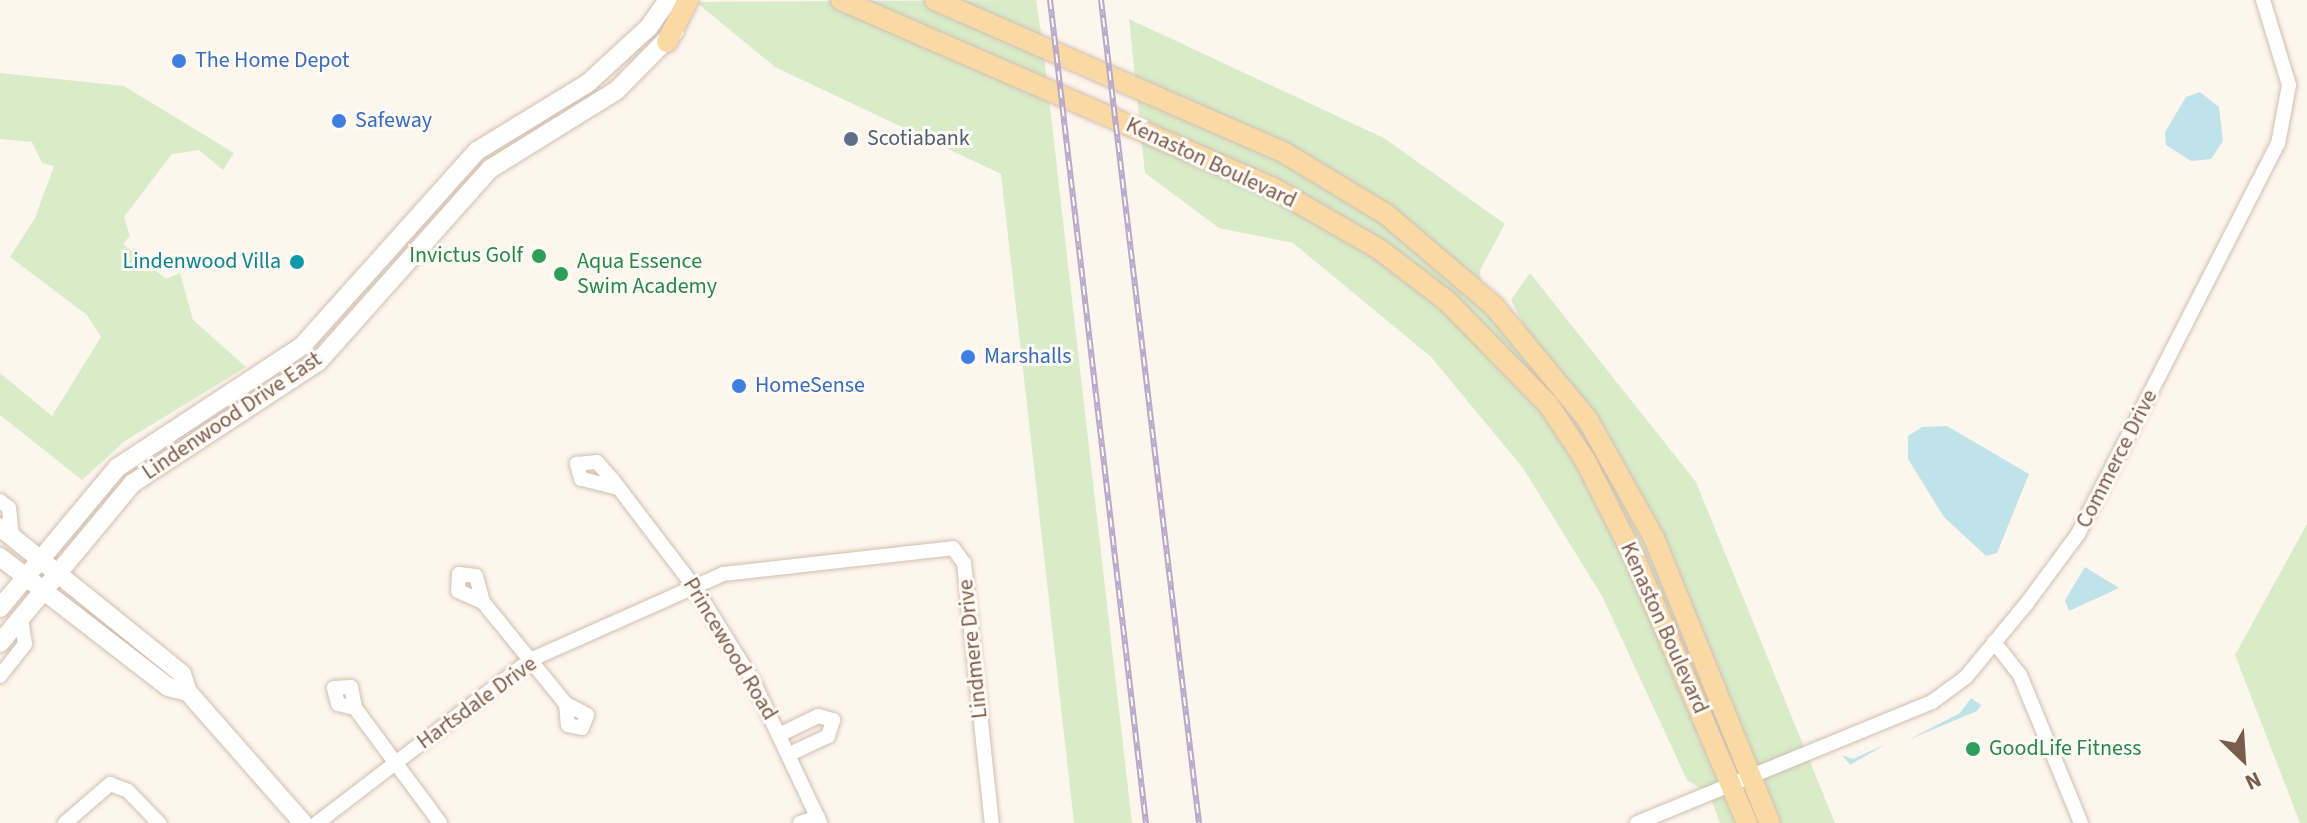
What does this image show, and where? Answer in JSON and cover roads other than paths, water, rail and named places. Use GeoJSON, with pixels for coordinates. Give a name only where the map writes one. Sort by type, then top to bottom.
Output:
{"type":"FeatureCollection","features":[{"type":"Feature","properties":{"kind":"main road"},"geometry":{"type":"LineString","coordinates":[[667,42],[688,0]]}},
{"type":"Feature","properties":{"kind":"main road","name":"Kenaston Boulevard"},"geometry":{"type":"LineString","coordinates":[[841,0],[1273,188],[1379,249],[1447,301],[1548,404],[1585,460],[1747,823]]}},
{"type":"Feature","properties":{"kind":"main road","name":"Kenaston Boulevard"},"geometry":{"type":"LineString","coordinates":[[935,0],[1285,153],[1387,215],[1460,273],[1588,420],[1678,590],[1770,823]]}},
{"type":"Feature","properties":{"kind":"street","name":"Lindenwood Drive East"},"geometry":{"type":"LineString","coordinates":[[1,604],[96,487],[145,445],[302,346],[477,151],[588,83],[649,27],[668,0]]}},
{"type":"Feature","properties":{"kind":"street","name":"Lindenwood Drive East"},"geometry":{"type":"LineString","coordinates":[[0,643],[56,569],[133,483],[334,348],[490,169],[616,91],[667,42],[697,0]]}},
{"type":"Feature","properties":{"kind":"street","name":"Commerce Drive"},"geometry":{"type":"LineString","coordinates":[[1637,823],[1932,702],[1994,642],[2078,534],[2278,144],[2289,85],[2263,0]]}},
{"type":"Feature","properties":{"kind":"street","name":"Princewood Road"},"geometry":{"type":"LineString","coordinates":[[618,488],[695,588],[781,734],[819,820]]}},
{"type":"Feature","properties":{"kind":"street"},"geometry":{"type":"LineString","coordinates":[[0,501],[9,508],[6,531],[182,674],[188,692],[303,823]]}},
{"type":"Feature","properties":{"kind":"street","name":"Lindmere Drive"},"geometry":{"type":"LineString","coordinates":[[695,588],[745,569],[953,548],[964,563],[992,823]]}},
{"type":"Feature","properties":{"kind":"street"},"geometry":{"type":"LineString","coordinates":[[0,557],[168,687],[188,692]]}},
{"type":"Feature","properties":{"kind":"street","name":"Hartsdale Drive"},"geometry":{"type":"LineString","coordinates":[[317,823],[530,660],[695,588]]}},
{"type":"Feature","properties":{"kind":"street"},"geometry":{"type":"LineString","coordinates":[[483,602],[566,704]]}},
{"type":"Feature","properties":{"kind":"street","name":"Lindenwood Drive East"},"geometry":{"type":"LineString","coordinates":[[0,676],[25,644],[21,618]]}},
{"type":"Feature","properties":{"kind":"street"},"geometry":{"type":"LineString","coordinates":[[1994,642],[2020,675],[2081,823]]}},
{"type":"Feature","properties":{"kind":"street"},"geometry":{"type":"LineString","coordinates":[[355,708],[399,761],[440,823]]}},
{"type":"Feature","properties":{"kind":"street"},"geometry":{"type":"LineString","coordinates":[[781,734],[818,716],[833,720],[828,736],[790,754]]}},
{"type":"Feature","properties":{"kind":"street"},"geometry":{"type":"LineString","coordinates":[[65,823],[110,784],[128,791],[159,823]]}},
{"type":"Feature","properties":{"kind":"street"},"geometry":{"type":"LineString","coordinates":[[800,823],[819,820]]}},
{"type":"Feature","properties":{"kind":"water"},"geometry":{"type":"Polygon","coordinates":[[[2200,92],[2219,107],[2223,141],[2211,159],[2191,161],[2166,145],[2165,132],[2186,97],[2200,92]]]}},
{"type":"Feature","properties":{"kind":"water"},"geometry":{"type":"Polygon","coordinates":[[[1947,426],[2029,474],[1997,553],[1986,556],[1944,517],[1908,459],[1908,436],[1922,427],[1947,426]]]}},
{"type":"Feature","properties":{"kind":"water"},"geometry":{"type":"Polygon","coordinates":[[[2085,567],[2119,588],[2069,611],[2065,600],[2085,567]]]}},
{"type":"Feature","properties":{"kind":"water"},"geometry":{"type":"Polygon","coordinates":[[[1971,698],[1981,705],[1977,711],[1908,740],[1960,713],[1971,698]]]}},
{"type":"Feature","properties":{"kind":"water"},"geometry":{"type":"Polygon","coordinates":[[[1886,744],[1850,765],[1842,755],[1853,759],[1886,744]]]}},
{"type":"Feature","properties":{"kind":"railway"},"geometry":{"type":"LineString","coordinates":[[1050,0],[1146,823]]}},
{"type":"Feature","properties":{"kind":"railway"},"geometry":{"type":"LineString","coordinates":[[1101,0],[1199,823]]}},
{"type":"Feature","properties":{"kind":"place","name":"The Home Depot"},"geometry":{"type":"Point","coordinates":[179,61]}},
{"type":"Feature","properties":{"kind":"place","name":"Safeway"},"geometry":{"type":"Point","coordinates":[339,121]}},
{"type":"Feature","properties":{"kind":"place","name":"Scotiabank"},"geometry":{"type":"Point","coordinates":[851,139]}},
{"type":"Feature","properties":{"kind":"place","name":"Invictus Golf"},"geometry":{"type":"Point","coordinates":[539,256]}},
{"type":"Feature","properties":{"kind":"place","name":"Lindenwood Villa"},"geometry":{"type":"Point","coordinates":[297,262]}},
{"type":"Feature","properties":{"kind":"place","name":"Aqua Essence Swim Academy"},"geometry":{"type":"Point","coordinates":[561,274]}},
{"type":"Feature","properties":{"kind":"place","name":"Marshalls"},"geometry":{"type":"Point","coordinates":[968,357]}},
{"type":"Feature","properties":{"kind":"place","name":"HomeSense"},"geometry":{"type":"Point","coordinates":[739,386]}},
{"type":"Feature","properties":{"kind":"place","name":"GoodLife Fitness"},"geometry":{"type":"Point","coordinates":[1973,749]}}]}
